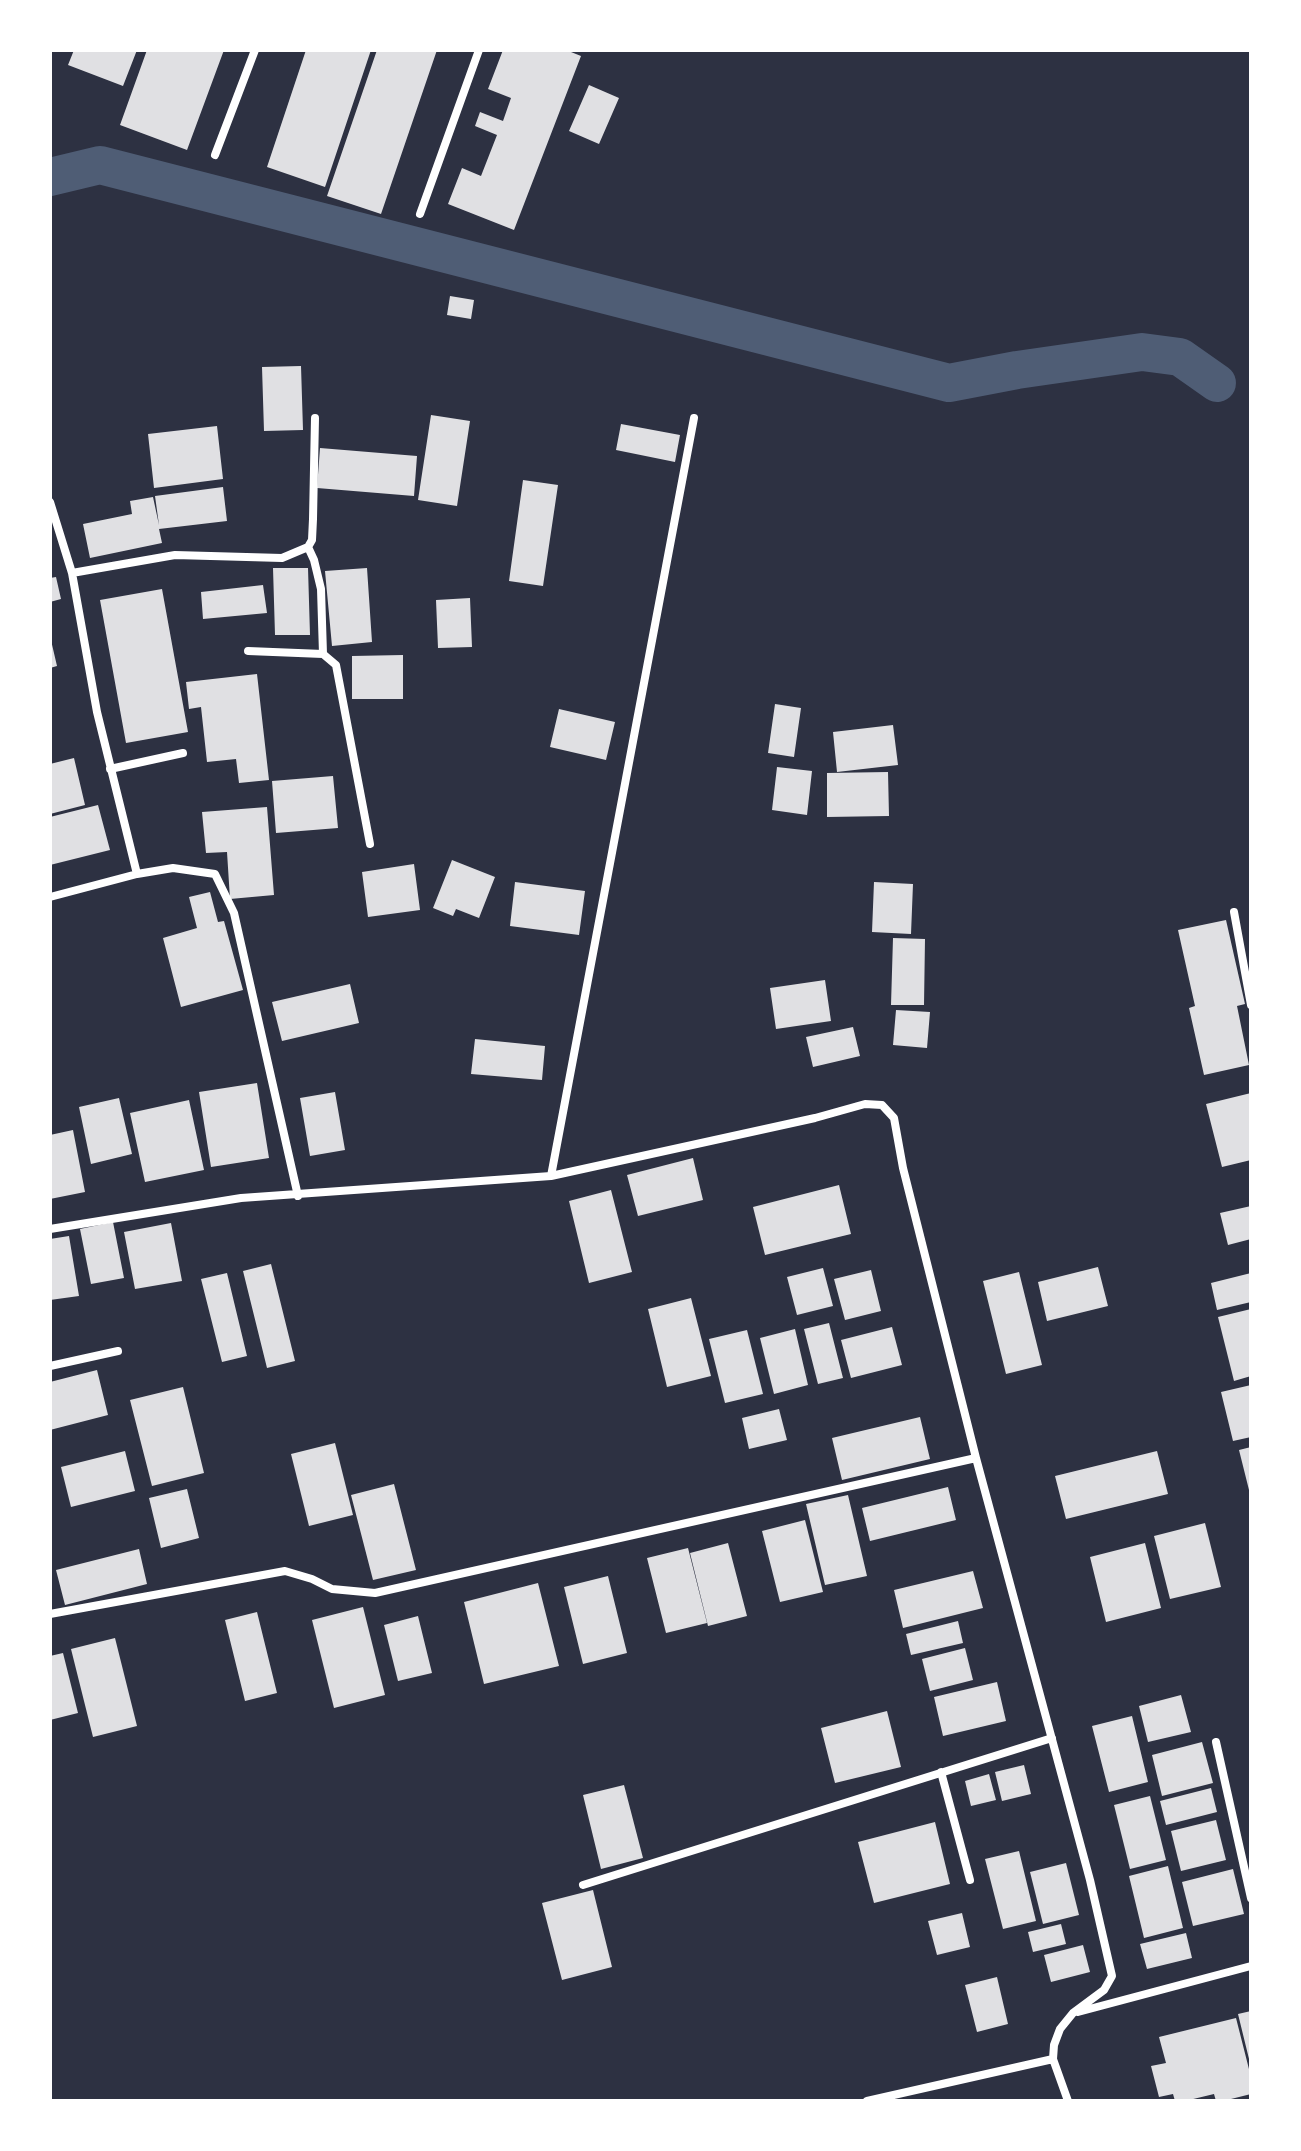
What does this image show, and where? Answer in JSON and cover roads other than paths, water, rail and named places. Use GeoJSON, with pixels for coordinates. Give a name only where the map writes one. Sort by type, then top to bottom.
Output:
{"type":"FeatureCollection","features":[{"type":"Feature","properties":{"kind":"street"},"geometry":{"type":"LineString","coordinates":[[215,155],[255,50]]}},
{"type":"Feature","properties":{"kind":"street"},"geometry":{"type":"LineString","coordinates":[[420,214],[479,50]]}},
{"type":"Feature","properties":{"kind":"street"},"geometry":{"type":"LineString","coordinates":[[72,573],[175,555],[282,558],[308,547],[312,540],[315,418]]}},
{"type":"Feature","properties":{"kind":"street"},"geometry":{"type":"LineString","coordinates":[[551,1176],[694,418]]}},
{"type":"Feature","properties":{"kind":"street"},"geometry":{"type":"LineString","coordinates":[[50,502],[72,573],[110,769],[137,874]]}},
{"type":"Feature","properties":{"kind":"street"},"geometry":{"type":"LineString","coordinates":[[308,547],[321,589],[323,654]]}},
{"type":"Feature","properties":{"kind":"street"},"geometry":{"type":"LineString","coordinates":[[248,651],[323,654],[336,665],[370,844]]}},
{"type":"Feature","properties":{"kind":"street"},"geometry":{"type":"LineString","coordinates":[[110,769],[183,753]]}},
{"type":"Feature","properties":{"kind":"street"},"geometry":{"type":"LineString","coordinates":[[50,897],[137,874],[173,868],[215,874],[234,913],[298,1196]]}},
{"type":"Feature","properties":{"kind":"street"},"geometry":{"type":"LineString","coordinates":[[1234,912],[1251,1005]]}},
{"type":"Feature","properties":{"kind":"street"},"geometry":{"type":"LineString","coordinates":[[50,1229],[241,1198],[551,1176],[815,1118],[865,1104],[882,1105],[894,1118],[903,1168],[976,1458],[1090,1880],[1112,1976],[1104,1990],[1073,2013],[1060,2029],[1054,2045],[1053,2059],[1068,2101]]}},
{"type":"Feature","properties":{"kind":"street"},"geometry":{"type":"LineString","coordinates":[[50,1366],[118,1351]]}},
{"type":"Feature","properties":{"kind":"street"},"geometry":{"type":"LineString","coordinates":[[50,1614],[285,1571],[332,1589],[375,1593],[976,1458]]}},
{"type":"Feature","properties":{"kind":"street"},"geometry":{"type":"LineString","coordinates":[[583,1885],[1052,1738]]}},
{"type":"Feature","properties":{"kind":"street"},"geometry":{"type":"LineString","coordinates":[[1216,1742],[1251,1898]]}},
{"type":"Feature","properties":{"kind":"street"},"geometry":{"type":"LineString","coordinates":[[941,1772],[970,1880]]}},
{"type":"Feature","properties":{"kind":"street"},"geometry":{"type":"LineString","coordinates":[[1073,2013],[1251,1966]]}},
{"type":"Feature","properties":{"kind":"street"},"geometry":{"type":"LineString","coordinates":[[867,2101],[1053,2059]]}},
{"type":"Feature","properties":{"kind":"waterway"},"geometry":{"type":"LineString","coordinates":[[50,177],[100,165],[949,383],[1142,352],[1180,357],[1217,383]]}}]}
